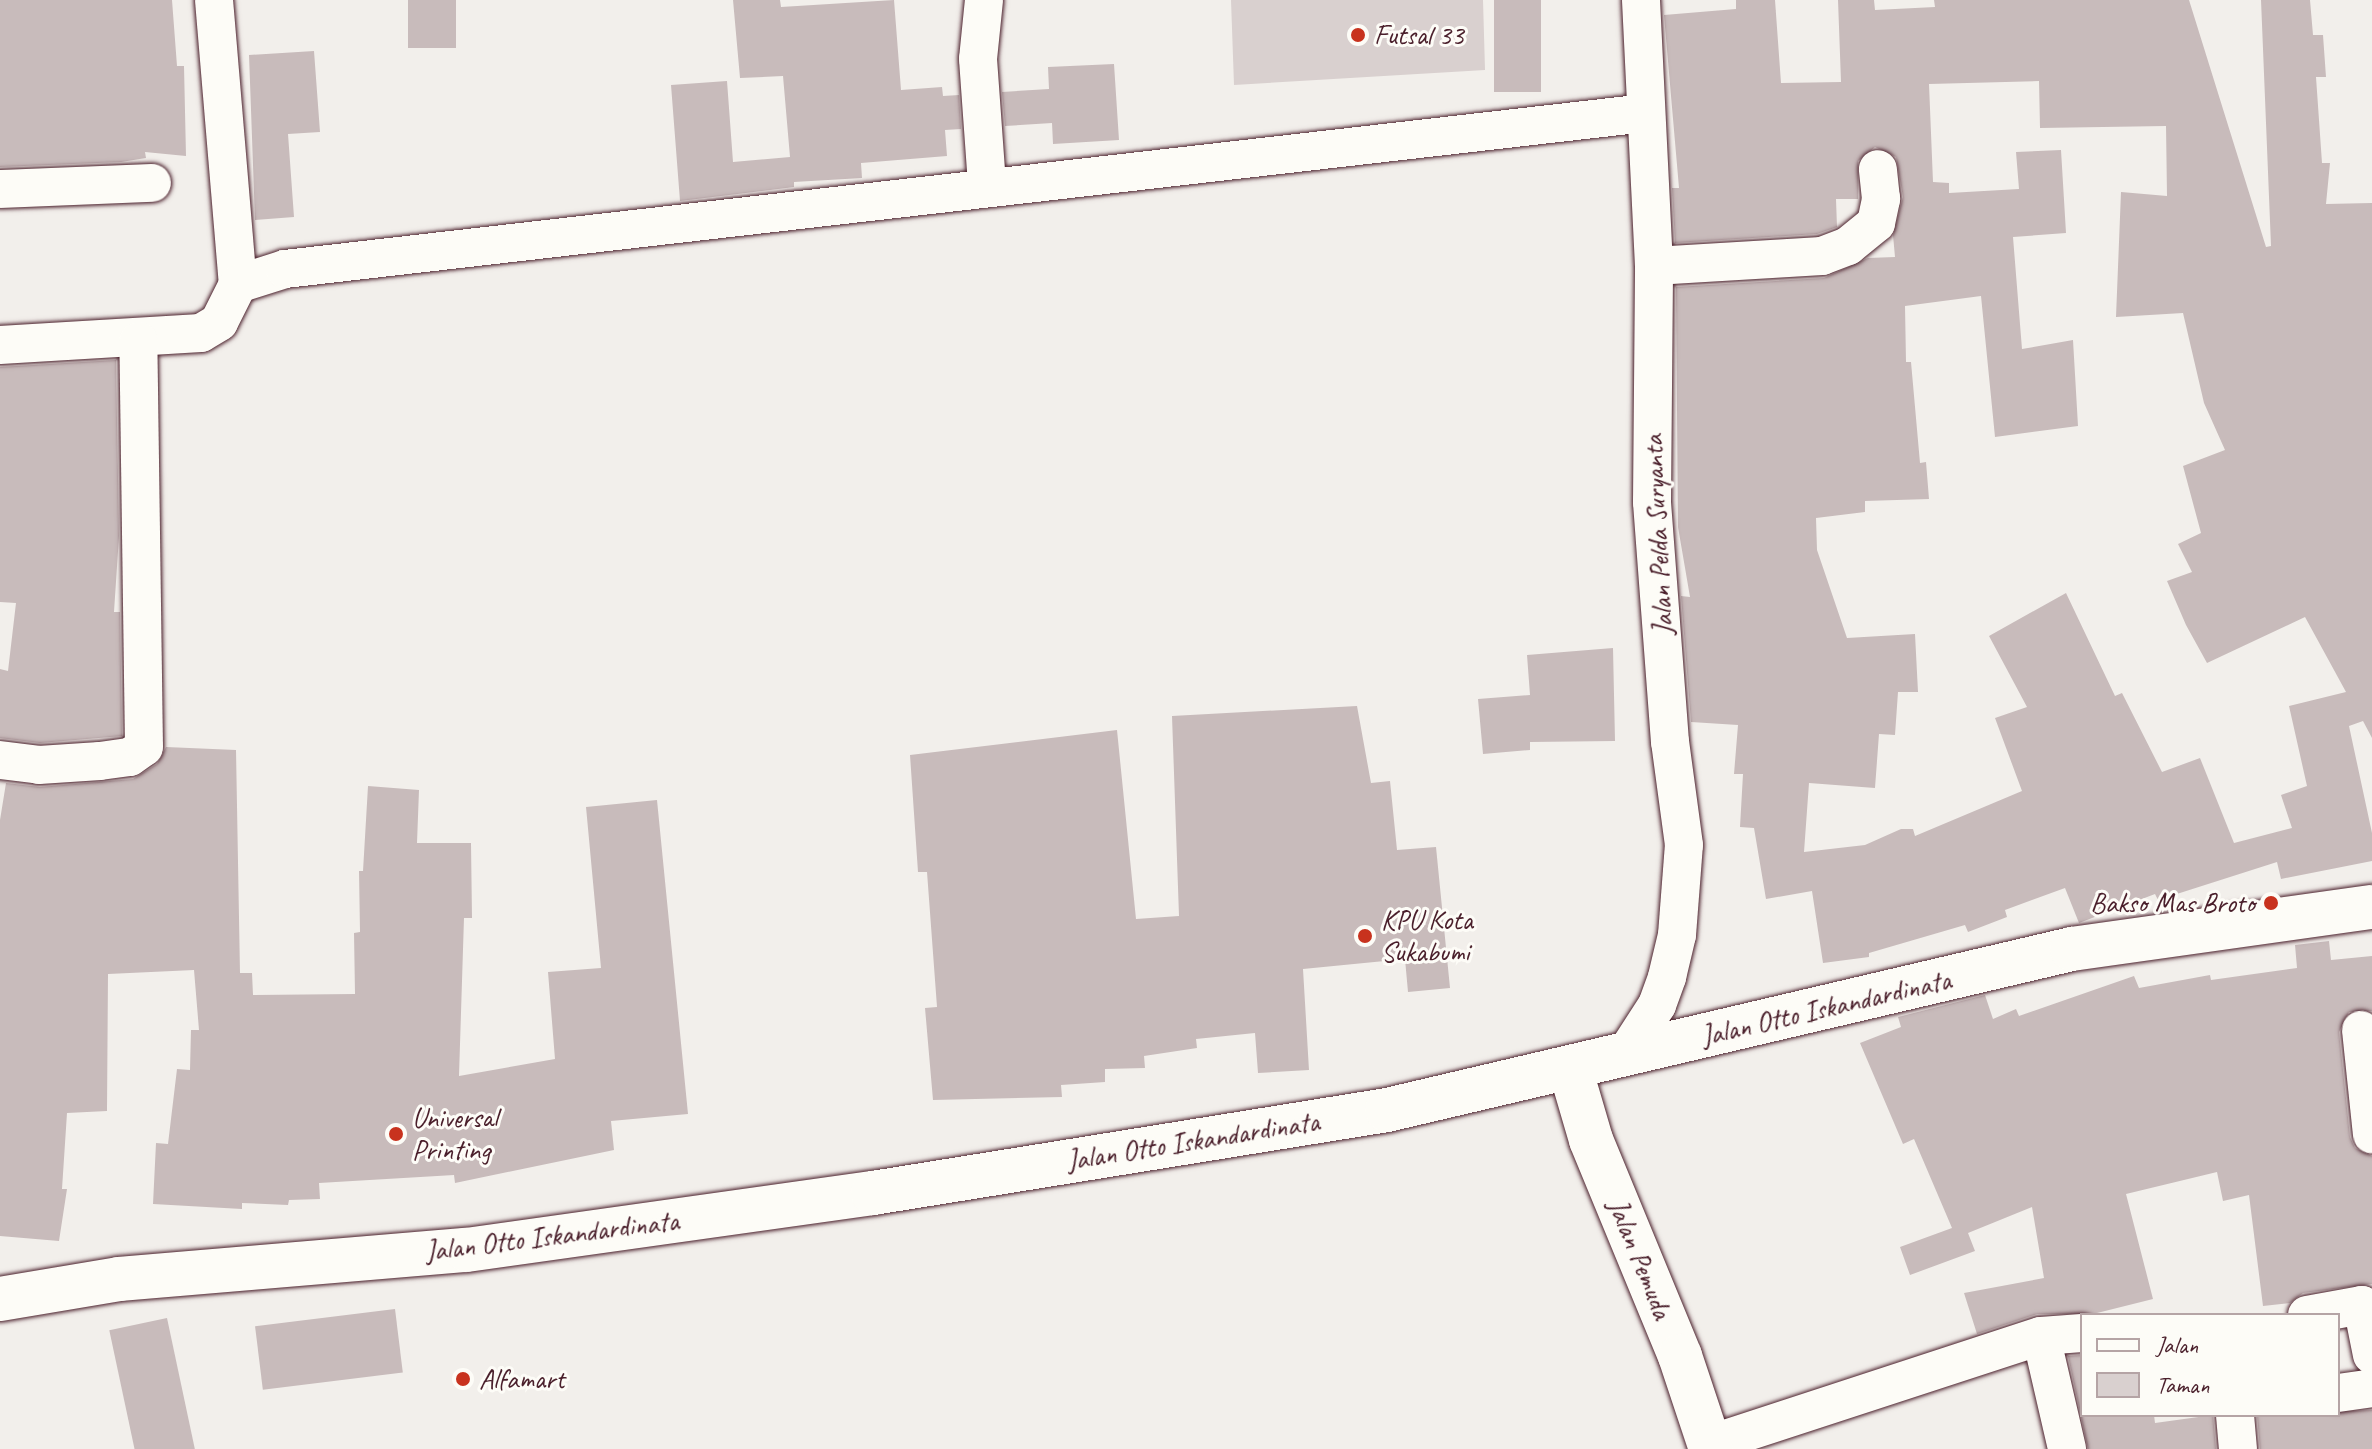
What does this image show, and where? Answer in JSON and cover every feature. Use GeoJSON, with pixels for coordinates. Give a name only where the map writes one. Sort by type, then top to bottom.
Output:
{"type":"FeatureCollection","features":[{"type":"Feature","properties":{"kind":"main road","name":"Jalan Otto Iskandardinata"},"geometry":{"type":"LineString","coordinates":[[0,1299],[119,1279],[467,1250],[873,1193],[1387,1110],[2072,949],[2372,907]]}},
{"type":"Feature","properties":{"kind":"main road","name":"Jalan Pemuda"},"geometry":{"type":"LineString","coordinates":[[1570,1068],[1591,1140],[1710,1446]]}},
{"type":"Feature","properties":{"kind":"street"},"geometry":{"type":"LineString","coordinates":[[0,345],[138,341],[212,330],[238,284],[214,0]]}},
{"type":"Feature","properties":{"kind":"street"},"geometry":{"type":"LineString","coordinates":[[984,0],[978,59],[987,185]]}},
{"type":"Feature","properties":{"kind":"street","name":"Jalan Pelda Suryanta"},"geometry":{"type":"LineString","coordinates":[[1624,1056],[1657,1005],[1677,935],[1683,886],[1680,790],[1670,742],[1652,502],[1654,266],[1641,0]]}},
{"type":"Feature","properties":{"kind":"street"},"geometry":{"type":"LineString","coordinates":[[238,284],[285,269],[987,185],[1646,113]]}},
{"type":"Feature","properties":{"kind":"street"},"geometry":{"type":"LineString","coordinates":[[1654,266],[1822,256],[1848,246],[1876,223],[1881,199],[1878,169]]}},
{"type":"Feature","properties":{"kind":"street"},"geometry":{"type":"LineString","coordinates":[[0,189],[152,183]]}},
{"type":"Feature","properties":{"kind":"street"},"geometry":{"type":"LineString","coordinates":[[0,760],[39,765],[100,761],[130,757],[144,747],[138,341]]}},
{"type":"Feature","properties":{"kind":"street"},"geometry":{"type":"LineString","coordinates":[[2361,1030],[2372,1134]]}},
{"type":"Feature","properties":{"kind":"street"},"geometry":{"type":"LineString","coordinates":[[2318,1313],[2362,1305],[2372,1355]]}},
{"type":"Feature","properties":{"kind":"street"},"geometry":{"type":"LineString","coordinates":[[1710,1446],[2041,1336],[2080,1333]]}},
{"type":"Feature","properties":{"kind":"street"},"geometry":{"type":"LineString","coordinates":[[2041,1336],[2067,1449]]}},
{"type":"Feature","properties":{"kind":"street"},"geometry":{"type":"LineString","coordinates":[[2340,1393],[2372,1388]]}},
{"type":"Feature","properties":{"kind":"street"},"geometry":{"type":"LineString","coordinates":[[2235,1417],[2238,1449]]}},
{"type":"Feature","properties":{"kind":"green space","name":"Futsal 33"},"geometry":{"type":"Polygon","coordinates":[[[1231,0],[1483,0],[1485,70],[1234,85],[1231,0]]]}},
{"type":"Feature","properties":{"kind":"building"},"geometry":{"type":"Polygon","coordinates":[[[0,0],[172,0],[177,66],[184,66],[186,156],[145,152],[146,158],[121,162],[0,167],[0,0]]]}},
{"type":"Feature","properties":{"kind":"building"},"geometry":{"type":"Polygon","coordinates":[[[408,0],[456,0],[456,48],[408,48],[408,0]]]}},
{"type":"Feature","properties":{"kind":"building"},"geometry":{"type":"Polygon","coordinates":[[[733,0],[780,0],[781,7],[894,0],[901,90],[942,87],[943,96],[959,95],[961,129],[945,130],[947,156],[861,163],[862,178],[794,182],[794,187],[680,201],[671,85],[727,81],[733,162],[790,157],[783,76],[740,78],[733,0]]]}},
{"type":"Feature","properties":{"kind":"building"},"geometry":{"type":"Polygon","coordinates":[[[1494,0],[1541,0],[1541,92],[1494,92],[1494,0]]]}},
{"type":"Feature","properties":{"kind":"building"},"geometry":{"type":"Polygon","coordinates":[[[1736,0],[1775,0],[1781,83],[1841,82],[1838,0],[1874,0],[1875,10],[1935,7],[1934,0],[2189,0],[2266,247],[2271,246],[2261,0],[2310,0],[2313,35],[2323,35],[2326,77],[2316,77],[2322,163],[2330,163],[2326,204],[2372,203],[2372,738],[2363,721],[2349,726],[2372,833],[2372,861],[2281,879],[2277,862],[2158,900],[2155,894],[2079,923],[2065,888],[2005,910],[2007,917],[1968,932],[1965,925],[1869,953],[1869,957],[1823,963],[1812,891],[1766,899],[1754,828],[1740,827],[1743,774],[1734,774],[1738,725],[1691,722],[1681,596],[1690,597],[1678,527],[1676,287],[1824,278],[1868,258],[1895,257],[1893,235],[1903,197],[1896,157],[1875,147],[1858,161],[1858,199],[1836,199],[1837,227],[1817,234],[1675,243],[1672,188],[1679,188],[1664,15],[1736,9],[1736,0]],[[2039,81],[1929,84],[1933,182],[1949,183],[1949,193],[2019,189],[2016,152],[2061,150],[2066,233],[2013,237],[2022,349],[2073,340],[2078,426],[1995,437],[1981,296],[1905,306],[1906,362],[1911,362],[1920,463],[1926,462],[1929,499],[1865,501],[1865,512],[1816,518],[1817,550],[1847,638],[1915,634],[1918,692],[1898,692],[1895,735],[1879,734],[1875,788],[1809,783],[1804,852],[1865,845],[1901,829],[1913,829],[1915,836],[2022,791],[1995,718],[2027,707],[1989,636],[2066,593],[2115,696],[2122,693],[2162,772],[2200,758],[2234,843],[2292,828],[2281,795],[2307,786],[2289,706],[2346,692],[2305,617],[2207,663],[2167,581],[2192,572],[2178,544],[2201,533],[2183,466],[2225,450],[2204,403],[2183,313],[2116,317],[2121,192],[2167,196],[2166,126],[2040,128],[2039,81]]]}},
{"type":"Feature","properties":{"kind":"building"},"geometry":{"type":"Polygon","coordinates":[[[314,51],[320,132],[288,134],[294,217],[255,220],[249,55],[314,51]]]}},
{"type":"Feature","properties":{"kind":"building"},"geometry":{"type":"Polygon","coordinates":[[[1114,64],[1119,140],[1053,144],[1052,123],[1005,126],[1002,92],[1049,89],[1048,67],[1114,64]]]}},
{"type":"Feature","properties":{"kind":"building"},"geometry":{"type":"Polygon","coordinates":[[[116,360],[119,536],[114,612],[120,612],[122,736],[40,743],[0,738],[0,669],[8,671],[16,603],[0,602],[0,367],[116,360]]]}},
{"type":"Feature","properties":{"kind":"building"},"geometry":{"type":"Polygon","coordinates":[[[1613,648],[1615,741],[1530,742],[1530,750],[1483,754],[1478,699],[1530,695],[1527,655],[1613,648]]]}},
{"type":"Feature","properties":{"kind":"building"},"geometry":{"type":"Polygon","coordinates":[[[1357,706],[1371,783],[1390,781],[1397,850],[1436,847],[1450,988],[1408,992],[1405,959],[1303,969],[1309,1070],[1258,1073],[1255,1033],[1196,1039],[1197,1048],[1144,1056],[1145,1068],[1105,1069],[1105,1082],[1061,1085],[1062,1097],[933,1100],[925,1008],[937,1007],[927,872],[918,872],[910,755],[1117,730],[1136,919],[1179,916],[1172,716],[1357,706]]]}},
{"type":"Feature","properties":{"kind":"building"},"geometry":{"type":"Polygon","coordinates":[[[166,747],[236,750],[240,973],[252,973],[253,995],[355,994],[354,933],[360,932],[359,871],[363,871],[368,786],[419,790],[417,843],[471,843],[472,918],[464,918],[459,1076],[555,1059],[548,972],[601,968],[586,807],[657,800],[688,1114],[611,1121],[614,1150],[455,1183],[454,1175],[319,1183],[320,1199],[289,1200],[288,1205],[242,1203],[242,1209],[153,1204],[156,1143],[168,1144],[177,1069],[190,1070],[191,1030],[199,1030],[194,970],[108,974],[107,1111],[67,1113],[62,1189],[67,1189],[59,1241],[0,1236],[0,820],[6,783],[40,787],[133,779],[157,764],[166,747]]]}},
{"type":"Feature","properties":{"kind":"building"},"geometry":{"type":"Polygon","coordinates":[[[2329,941],[2331,960],[2372,956],[2372,1011],[2349,1012],[2339,1032],[2350,1137],[2355,1148],[2372,1156],[2372,1284],[2303,1293],[2290,1303],[2263,1306],[2249,1195],[2223,1201],[2217,1172],[2126,1194],[2153,1299],[2097,1313],[2037,1314],[1977,1334],[1964,1293],[2044,1278],[2032,1207],[1968,1233],[1975,1251],[1910,1275],[1900,1247],[1952,1228],[1914,1139],[1903,1144],[1860,1043],[1901,1027],[1898,1017],[1985,995],[1993,1019],[2016,1009],[2019,1016],[2134,976],[2139,988],[2210,975],[2211,980],[2297,968],[2295,945],[2329,941]]]}},
{"type":"Feature","properties":{"kind":"building"},"geometry":{"type":"Polygon","coordinates":[[[395,1309],[403,1373],[263,1390],[255,1326],[395,1309]]]}},
{"type":"Feature","properties":{"kind":"building"},"geometry":{"type":"Polygon","coordinates":[[[167,1318],[195,1449],[135,1449],[109,1330],[167,1318]]]}},
{"type":"Feature","properties":{"kind":"building"},"geometry":{"type":"Polygon","coordinates":[[[2080,1355],[2080,1412],[2068,1356],[2080,1355]]]}},
{"type":"Feature","properties":{"kind":"building"},"geometry":{"type":"Polygon","coordinates":[[[2372,1410],[2372,1449],[2260,1449],[2257,1417],[2340,1417],[2340,1411],[2372,1410]]]}},
{"type":"Feature","properties":{"kind":"building"},"geometry":{"type":"Polygon","coordinates":[[[2081,1417],[2154,1417],[2155,1423],[2213,1417],[2216,1449],[2088,1449],[2081,1417]]]}},
{"type":"Feature","properties":{"kind":"place","name":"Futsal 33"},"geometry":{"type":"Point","coordinates":[1358,35]}},
{"type":"Feature","properties":{"kind":"place","name":"Bakso Mas Broto"},"geometry":{"type":"Point","coordinates":[2271,903]}},
{"type":"Feature","properties":{"kind":"place","name":"KPU Kota Sukabumi"},"geometry":{"type":"Point","coordinates":[1365,936]}},
{"type":"Feature","properties":{"kind":"place","name":"Universal Printing"},"geometry":{"type":"Point","coordinates":[396,1134]}},
{"type":"Feature","properties":{"kind":"place","name":"Alfamart"},"geometry":{"type":"Point","coordinates":[463,1379]}}]}
